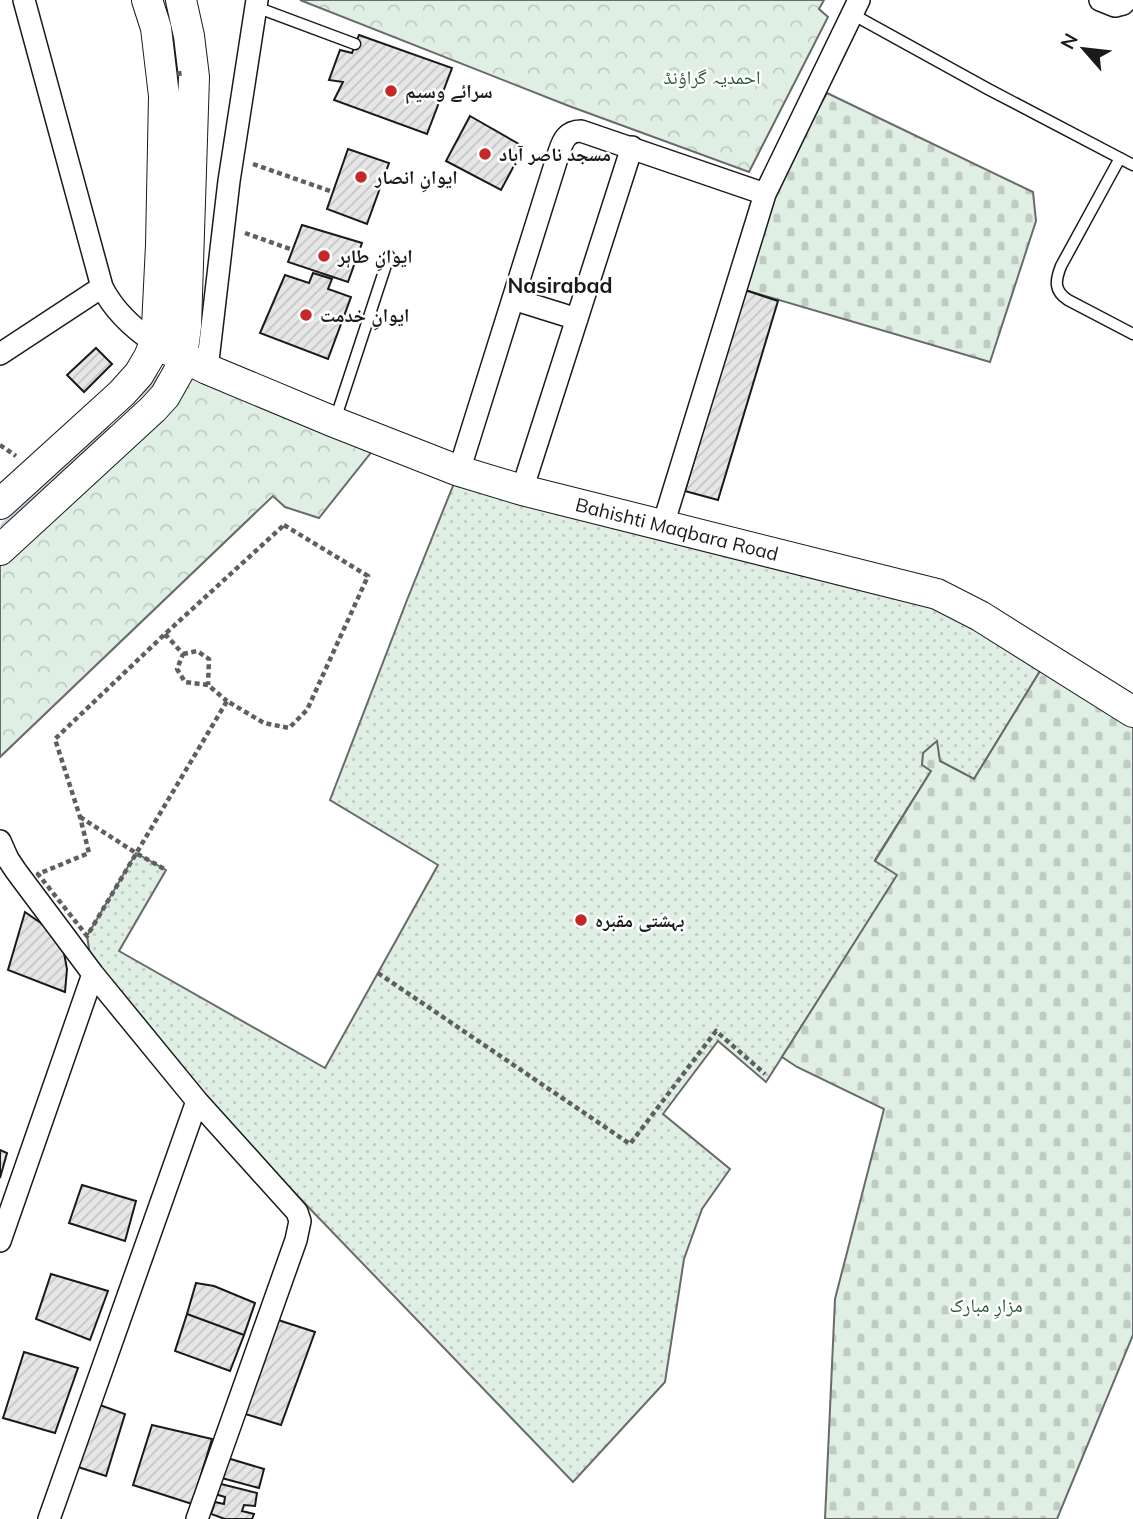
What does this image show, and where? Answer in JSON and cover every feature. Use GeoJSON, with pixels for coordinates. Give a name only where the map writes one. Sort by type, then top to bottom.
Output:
{"type":"FeatureCollection","features":[{"type":"Feature","properties":{"kind":"street"},"geometry":{"type":"LineString","coordinates":[[24,0],[104,292],[147,338]]}},
{"type":"Feature","properties":{"kind":"street"},"geometry":{"type":"LineString","coordinates":[[147,0],[156,28],[179,76],[188,298],[195,363]]}},
{"type":"Feature","properties":{"kind":"street"},"geometry":{"type":"LineString","coordinates":[[0,504],[122,393],[139,374],[161,245],[179,76],[189,36],[181,0]]}},
{"type":"Feature","properties":{"kind":"street"},"geometry":{"type":"LineString","coordinates":[[1100,0],[1115,6],[1123,5],[1127,0]]}},
{"type":"Feature","properties":{"kind":"street"},"geometry":{"type":"LineString","coordinates":[[195,363],[224,226],[256,4]]}},
{"type":"Feature","properties":{"kind":"street"},"geometry":{"type":"LineString","coordinates":[[663,525],[765,194],[855,7]]}},
{"type":"Feature","properties":{"kind":"street"},"geometry":{"type":"LineString","coordinates":[[459,471],[559,152],[569,134],[581,131],[765,194]]}},
{"type":"Feature","properties":{"kind":"street"},"geometry":{"type":"LineString","coordinates":[[522,490],[632,148]]}},
{"type":"Feature","properties":{"kind":"street"},"geometry":{"type":"LineString","coordinates":[[0,354],[104,292]]}},
{"type":"Feature","properties":{"kind":"street"},"geometry":{"type":"LineString","coordinates":[[513,299],[577,319]]}},
{"type":"Feature","properties":{"kind":"street","name":"Bahishti Maqbara Road"},"geometry":{"type":"LineString","coordinates":[[147,338],[195,363],[459,471],[522,490],[937,594],[1001,628],[1133,712]]}},
{"type":"Feature","properties":{"kind":"street"},"geometry":{"type":"LineString","coordinates":[[0,550],[153,409],[165,396],[179,371],[195,363]]}},
{"type":"Feature","properties":{"kind":"street"},"geometry":{"type":"LineString","coordinates":[[0,841],[16,872],[93,974],[197,1101],[298,1212],[300,1221],[296,1240],[197,1519]]}},
{"type":"Feature","properties":{"kind":"street"},"geometry":{"type":"LineString","coordinates":[[0,1241],[93,974]]}},
{"type":"Feature","properties":{"kind":"street"},"geometry":{"type":"LineString","coordinates":[[49,1519],[197,1101]]}},
{"type":"Feature","properties":{"kind":"lane"},"geometry":{"type":"LineString","coordinates":[[256,4],[355,44]]}},
{"type":"Feature","properties":{"kind":"lane"},"geometry":{"type":"LineString","coordinates":[[855,7],[988,89],[1133,165]]}},
{"type":"Feature","properties":{"kind":"lane"},"geometry":{"type":"LineString","coordinates":[[1120,158],[1061,266],[1057,288],[1061,296],[1133,334]]}},
{"type":"Feature","properties":{"kind":"lane"},"geometry":{"type":"LineString","coordinates":[[334,422],[389,256]]}},
{"type":"Feature","properties":{"kind":"path"},"geometry":{"type":"LineString","coordinates":[[233,156],[332,192]]}},
{"type":"Feature","properties":{"kind":"path"},"geometry":{"type":"LineString","coordinates":[[224,226],[293,250]]}},
{"type":"Feature","properties":{"kind":"path"},"geometry":{"type":"LineString","coordinates":[[183,654],[177,669],[185,682],[208,685],[227,701],[264,723],[289,728],[307,710],[368,576],[284,525],[55,739],[89,853],[38,874],[87,936],[227,701]]}},
{"type":"Feature","properties":{"kind":"path"},"geometry":{"type":"LineString","coordinates":[[165,634],[183,654]]}},
{"type":"Feature","properties":{"kind":"path"},"geometry":{"type":"LineString","coordinates":[[183,654],[197,651],[209,659],[208,685]]}},
{"type":"Feature","properties":{"kind":"path"},"geometry":{"type":"LineString","coordinates":[[80,817],[166,870]]}},
{"type":"Feature","properties":{"kind":"path"},"geometry":{"type":"LineString","coordinates":[[378,973],[631,1144],[716,1031],[765,1074]]}},
{"type":"Feature","properties":{"kind":"green space","name":"احمدیہ گراؤنڈ"},"geometry":{"type":"Polygon","coordinates":[[[300,0],[824,0],[819,9],[828,17],[749,172],[569,106],[300,0]]]}},
{"type":"Feature","properties":{"kind":"green space"},"geometry":{"type":"Polygon","coordinates":[[[827,93],[1033,192],[1036,221],[990,362],[745,290],[765,194],[785,167],[827,93]]]}},
{"type":"Feature","properties":{"kind":"green space"},"geometry":{"type":"Polygon","coordinates":[[[179,371],[381,440],[319,518],[285,507],[273,496],[0,757],[0,550],[179,371]]]}},
{"type":"Feature","properties":{"kind":"green space"},"geometry":{"type":"Polygon","coordinates":[[[459,471],[937,594],[1048,658],[974,779],[940,761],[931,771],[875,860],[898,875],[766,1082],[718,1041],[663,1114],[730,1169],[702,1209],[684,1259],[665,1382],[573,1482],[290,1188],[93,974],[87,936],[136,853],[166,870],[119,951],[325,1068],[438,865],[330,800],[459,471]]]}},
{"type":"Feature","properties":{"kind":"green space","name":"مزارِ مبارک"},"geometry":{"type":"Polygon","coordinates":[[[1048,658],[1133,712],[1133,1335],[1057,1519],[825,1519],[835,1299],[884,1109],[782,1057],[897,875],[875,861],[931,771],[922,765],[923,753],[937,741],[940,761],[974,779],[1048,658]]]}},
{"type":"Feature","properties":{"kind":"building","name":"سرائے وسیم"},"geometry":{"type":"Polygon","coordinates":[[[359,35],[452,68],[427,134],[334,100],[343,82],[329,80],[340,50],[352,53],[359,35]]]}},
{"type":"Feature","properties":{"kind":"building","name":"مسجد ناصر آباد"},"geometry":{"type":"Polygon","coordinates":[[[470,116],[524,147],[501,190],[446,161],[470,116]]]}},
{"type":"Feature","properties":{"kind":"building","name":"ایوانِ انصار"},"geometry":{"type":"Polygon","coordinates":[[[348,149],[389,163],[367,224],[327,209],[348,149]]]}},
{"type":"Feature","properties":{"kind":"building","name":"ایوانِ طاہر"},"geometry":{"type":"Polygon","coordinates":[[[302,225],[362,243],[348,282],[288,262],[302,225]]]}},
{"type":"Feature","properties":{"kind":"building","name":"ایوانِ خدمت"},"geometry":{"type":"Polygon","coordinates":[[[313,273],[332,279],[328,289],[351,297],[328,359],[260,333],[285,275],[309,283],[313,273]]]}},
{"type":"Feature","properties":{"kind":"building"},"geometry":{"type":"Polygon","coordinates":[[[745,290],[778,301],[718,500],[685,491],[745,290]]]}},
{"type":"Feature","properties":{"kind":"building"},"geometry":{"type":"Polygon","coordinates":[[[96,348],[112,364],[84,392],[67,375],[96,348]]]}},
{"type":"Feature","properties":{"kind":"building"},"geometry":{"type":"Polygon","coordinates":[[[25,912],[45,926],[64,953],[67,969],[65,992],[8,970],[25,912]]]}},
{"type":"Feature","properties":{"kind":"building"},"geometry":{"type":"Polygon","coordinates":[[[0,1150],[7,1153],[0,1178],[0,1150]]]}},
{"type":"Feature","properties":{"kind":"building"},"geometry":{"type":"Polygon","coordinates":[[[82,1185],[136,1201],[125,1241],[69,1223],[82,1185]]]}},
{"type":"Feature","properties":{"kind":"building"},"geometry":{"type":"Polygon","coordinates":[[[51,1274],[108,1291],[90,1340],[36,1319],[51,1274]]]}},
{"type":"Feature","properties":{"kind":"building"},"geometry":{"type":"Polygon","coordinates":[[[196,1283],[214,1286],[255,1303],[244,1335],[187,1314],[196,1283]]]}},
{"type":"Feature","properties":{"kind":"building"},"geometry":{"type":"Polygon","coordinates":[[[187,1314],[244,1335],[230,1371],[175,1351],[187,1314]]]}},
{"type":"Feature","properties":{"kind":"building"},"geometry":{"type":"Polygon","coordinates":[[[272,1318],[315,1332],[281,1425],[239,1412],[272,1318]]]}},
{"type":"Feature","properties":{"kind":"building"},"geometry":{"type":"Polygon","coordinates":[[[24,1352],[78,1368],[55,1433],[3,1418],[24,1352]]]}},
{"type":"Feature","properties":{"kind":"building"},"geometry":{"type":"Polygon","coordinates":[[[97,1404],[125,1414],[106,1476],[75,1466],[97,1404]]]}},
{"type":"Feature","properties":{"kind":"building"},"geometry":{"type":"Polygon","coordinates":[[[152,1425],[212,1439],[192,1504],[133,1485],[152,1425]]]}},
{"type":"Feature","properties":{"kind":"building"},"geometry":{"type":"Polygon","coordinates":[[[224,1457],[264,1469],[259,1488],[218,1477],[224,1457]]]}},
{"type":"Feature","properties":{"kind":"building"},"geometry":{"type":"Polygon","coordinates":[[[217,1483],[257,1493],[255,1506],[244,1505],[242,1511],[254,1514],[252,1519],[225,1519],[211,1514],[215,1502],[224,1504],[225,1497],[215,1494],[217,1483]]]}},
{"type":"Feature","properties":{"kind":"waterway"},"geometry":{"type":"LineString","coordinates":[[166,0],[177,58]]}},
{"type":"Feature","properties":{"kind":"waterway"},"geometry":{"type":"LineString","coordinates":[[140,394],[157,378]]}},
{"type":"Feature","properties":{"kind":"waterway"},"geometry":{"type":"LineString","coordinates":[[4,526],[106,427]]}},
{"type":"Feature","properties":{"kind":"place","name":"سرائے وسیم"},"geometry":{"type":"Point","coordinates":[391,91]}},
{"type":"Feature","properties":{"kind":"place","name":"مسجد ناصر آباد"},"geometry":{"type":"Point","coordinates":[485,154]}},
{"type":"Feature","properties":{"kind":"place","name":"ایوانِ انصار"},"geometry":{"type":"Point","coordinates":[361,177]}},
{"type":"Feature","properties":{"kind":"place","name":"ایوانِ طاہر"},"geometry":{"type":"Point","coordinates":[324,256]}},
{"type":"Feature","properties":{"kind":"place","name":"ایوانِ خدمت"},"geometry":{"type":"Point","coordinates":[306,315]}},
{"type":"Feature","properties":{"kind":"place","name":"بہشتی مقبرہ"},"geometry":{"type":"Point","coordinates":[581,920]}},
{"type":"Feature","properties":{"kind":"district","name":"Nasirabad"},"geometry":{"type":"Point","coordinates":[560,285]}}]}
